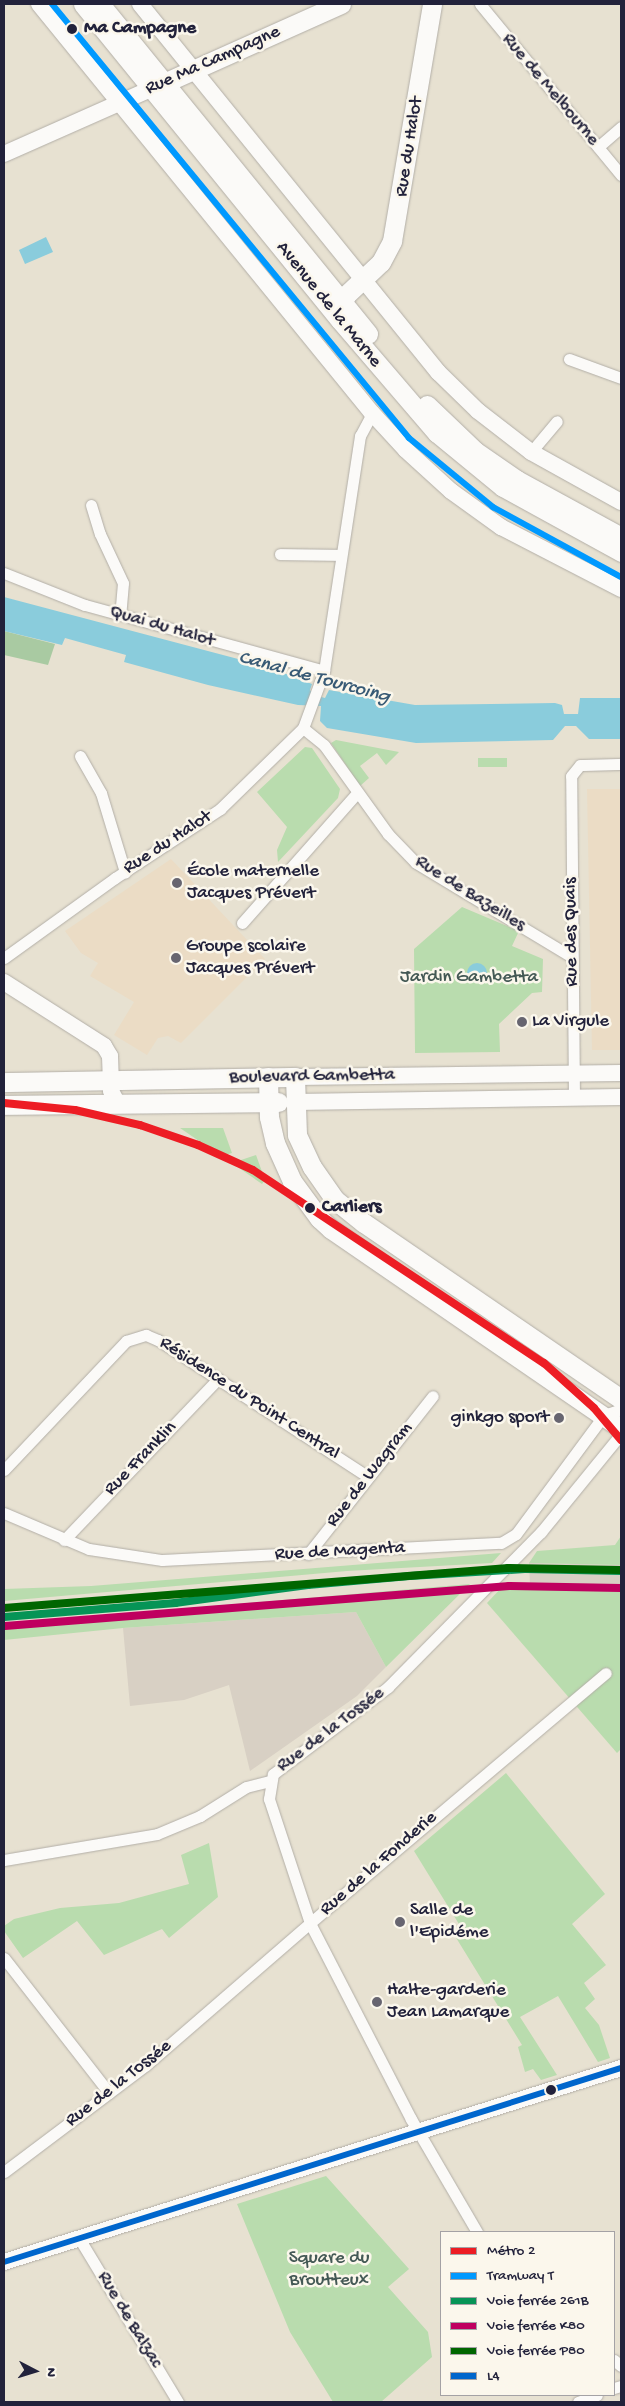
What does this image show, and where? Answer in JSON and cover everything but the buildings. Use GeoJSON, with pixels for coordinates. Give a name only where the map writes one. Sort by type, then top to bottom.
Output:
{"type":"FeatureCollection","features":[{"type":"Feature","properties":{"kind":"main road","name":"Avenue de la Marne"},"geometry":{"type":"LineString","coordinates":[[83,4],[157,86],[342,301],[412,389],[476,451],[542,496],[621,537]]}},
{"type":"Feature","properties":{"kind":"main road","name":"Avenue de la Marne"},"geometry":{"type":"LineString","coordinates":[[100,4],[157,86],[340,320],[417,412],[483,473],[528,502],[621,552]]}},
{"type":"Feature","properties":{"kind":"main road","name":"Rue Ma Campagne"},"geometry":{"type":"LineString","coordinates":[[157,86],[341,4]]}},
{"type":"Feature","properties":{"kind":"main road","name":"Rue du Halot"},"geometry":{"type":"LineString","coordinates":[[342,301],[386,256],[395,231],[432,4]]}},
{"type":"Feature","properties":{"kind":"main road"},"geometry":{"type":"LineString","coordinates":[[340,320],[342,301]]}},
{"type":"Feature","properties":{"kind":"main road"},"geometry":{"type":"LineString","coordinates":[[268,1077],[271,1130],[287,1171],[309,1205],[331,1229],[613,1412],[621,1428]]}},
{"type":"Feature","properties":{"kind":"main road"},"geometry":{"type":"LineString","coordinates":[[295,1077],[296,1130],[304,1153],[319,1179],[343,1206],[621,1399]]}},
{"type":"Feature","properties":{"kind":"main road","name":"Boulevard Gambetta"},"geometry":{"type":"LineString","coordinates":[[4,1082],[295,1077]]}},
{"type":"Feature","properties":{"kind":"main road","name":"Boulevard Gambetta"},"geometry":{"type":"LineString","coordinates":[[4,1105],[295,1102]]}},
{"type":"Feature","properties":{"kind":"street","name":"Avenue de la Marne"},"geometry":{"type":"LineString","coordinates":[[39,4],[372,413],[423,466],[473,507],[521,538],[621,589]]}},
{"type":"Feature","properties":{"kind":"street"},"geometry":{"type":"LineString","coordinates":[[140,4],[438,372],[478,411],[531,452],[621,502]]}},
{"type":"Feature","properties":{"kind":"street","name":"Rue de Melbourne"},"geometry":{"type":"LineString","coordinates":[[480,4],[621,175]]}},
{"type":"Feature","properties":{"kind":"street","name":"Rue Ma Campagne"},"geometry":{"type":"LineString","coordinates":[[4,154],[157,86]]}},
{"type":"Feature","properties":{"kind":"street"},"geometry":{"type":"LineString","coordinates":[[598,147],[621,127]]}},
{"type":"Feature","properties":{"kind":"street"},"geometry":{"type":"LineString","coordinates":[[569,360],[621,378]]}},
{"type":"Feature","properties":{"kind":"street"},"geometry":{"type":"LineString","coordinates":[[324,671],[360,436],[372,413]]}},
{"type":"Feature","properties":{"kind":"street"},"geometry":{"type":"LineString","coordinates":[[531,452],[557,421]]}},
{"type":"Feature","properties":{"kind":"street"},"geometry":{"type":"LineString","coordinates":[[91,505],[100,534],[124,583],[120,615]]}},
{"type":"Feature","properties":{"kind":"street"},"geometry":{"type":"LineString","coordinates":[[280,554],[342,555]]}},
{"type":"Feature","properties":{"kind":"street","name":"Quai du Halot"},"geometry":{"type":"LineString","coordinates":[[4,573],[120,615],[324,671]]}},
{"type":"Feature","properties":{"kind":"street","name":"Rue du Halot"},"geometry":{"type":"LineString","coordinates":[[4,958],[125,872],[220,809],[303,728],[312,708],[324,671]]}},
{"type":"Feature","properties":{"kind":"street","name":"Rue de Bazeilles"},"geometry":{"type":"LineString","coordinates":[[303,728],[324,745],[356,794],[388,834],[416,863],[572,957]]}},
{"type":"Feature","properties":{"kind":"street"},"geometry":{"type":"LineString","coordinates":[[80,756],[101,793],[125,872]]}},
{"type":"Feature","properties":{"kind":"street","name":"Rue des Quais"},"geometry":{"type":"LineString","coordinates":[[574,1098],[570,786],[576,768],[586,765],[621,764]]}},
{"type":"Feature","properties":{"kind":"street"},"geometry":{"type":"LineString","coordinates":[[242,924],[356,794]]}},
{"type":"Feature","properties":{"kind":"street"},"geometry":{"type":"LineString","coordinates":[[4,982],[104,1046],[110,1056],[111,1091],[118,1104]]}},
{"type":"Feature","properties":{"kind":"street","name":"Boulevard Gambetta"},"geometry":{"type":"LineString","coordinates":[[295,1077],[621,1073]]}},
{"type":"Feature","properties":{"kind":"street","name":"Boulevard Gambetta"},"geometry":{"type":"LineString","coordinates":[[295,1102],[621,1097]]}},
{"type":"Feature","properties":{"kind":"street","name":"Résidence du Point Central"},"geometry":{"type":"LineString","coordinates":[[4,1470],[132,1337],[153,1337],[367,1476]]}},
{"type":"Feature","properties":{"kind":"street","name":"Rue Franklin"},"geometry":{"type":"LineString","coordinates":[[64,1540],[218,1379]]}},
{"type":"Feature","properties":{"kind":"street","name":"Rue de Wagram"},"geometry":{"type":"LineString","coordinates":[[308,1554],[367,1476],[433,1396]]}},
{"type":"Feature","properties":{"kind":"street","name":"Rue de Magenta"},"geometry":{"type":"LineString","coordinates":[[4,1513],[64,1540],[95,1551],[162,1560],[308,1554],[506,1542],[516,1534],[613,1412]]}},
{"type":"Feature","properties":{"kind":"street","name":"Rue de la Tossée"},"geometry":{"type":"LineString","coordinates":[[4,2172],[109,2093],[310,1923],[269,1799],[270,1781],[280,1767],[388,1687],[541,1532],[621,1434]]}},
{"type":"Feature","properties":{"kind":"street","name":"Rue de la Fonderie"},"geometry":{"type":"LineString","coordinates":[[476,2231],[419,2132],[310,1923],[606,1673]]}},
{"type":"Feature","properties":{"kind":"street"},"geometry":{"type":"LineString","coordinates":[[4,1860],[157,1834],[200,1816],[246,1786],[270,1781]]}},
{"type":"Feature","properties":{"kind":"street"},"geometry":{"type":"LineString","coordinates":[[4,1958],[109,2093]]}},
{"type":"Feature","properties":{"kind":"street"},"geometry":{"type":"LineString","coordinates":[[4,2262],[621,2068]]}},
{"type":"Feature","properties":{"kind":"street","name":"Rue de Balzac"},"geometry":{"type":"LineString","coordinates":[[79,2238],[178,2402]]}},
{"type":"Feature","properties":{"kind":"street"},"geometry":{"type":"LineString","coordinates":[[578,2402],[594,2396]]}},
{"type":"Feature","properties":{"kind":"shaded area"},"geometry":{"type":"Polygon","coordinates":[[[587,789],[621,789],[621,1050],[592,1050],[587,789]]]}},
{"type":"Feature","properties":{"kind":"shaded area","name":"Groupe scolaire Jacques Prévert"},"geometry":{"type":"Polygon","coordinates":[[[171,859],[265,959],[181,1043],[168,1036],[158,1038],[147,1055],[114,1035],[134,1002],[90,976],[98,963],[81,953],[65,931],[171,859]]]}},
{"type":"Feature","properties":{"kind":"shaded area"},"geometry":{"type":"Polygon","coordinates":[[[529,1563],[621,1565],[621,1591],[530,1585],[529,1563]]]}},
{"type":"Feature","properties":{"kind":"shaded area"},"geometry":{"type":"Polygon","coordinates":[[[356,1612],[386,1667],[357,1696],[250,1771],[229,1685],[184,1700],[130,1706],[123,1628],[356,1612]]]}},
{"type":"Feature","properties":{"kind":"green space"},"geometry":{"type":"Polygon","coordinates":[[[4,631],[55,644],[48,665],[4,655],[4,631]]]}},
{"type":"Feature","properties":{"kind":"green space"},"geometry":{"type":"Polygon","coordinates":[[[336,740],[399,752],[386,765],[377,753],[360,766],[369,778],[360,786],[331,743],[336,740]]]}},
{"type":"Feature","properties":{"kind":"green space"},"geometry":{"type":"Polygon","coordinates":[[[305,747],[312,748],[340,789],[338,798],[278,862],[277,850],[287,827],[257,792],[305,747]]]}},
{"type":"Feature","properties":{"kind":"green space"},"geometry":{"type":"Polygon","coordinates":[[[478,758],[507,758],[507,767],[478,767],[478,758]]]}},
{"type":"Feature","properties":{"kind":"green space","name":"Jardin Gambetta"},"geometry":{"type":"Polygon","coordinates":[[[462,907],[519,931],[512,946],[543,959],[542,992],[532,993],[499,1024],[500,1052],[415,1053],[414,949],[462,907]]]}},
{"type":"Feature","properties":{"kind":"green space"},"geometry":{"type":"Polygon","coordinates":[[[180,1128],[223,1128],[232,1153],[221,1156],[180,1128]]]}},
{"type":"Feature","properties":{"kind":"green space"},"geometry":{"type":"Polygon","coordinates":[[[256,1155],[265,1180],[262,1184],[232,1163],[256,1155]]]}},
{"type":"Feature","properties":{"kind":"green space"},"geometry":{"type":"Polygon","coordinates":[[[621,1536],[621,1565],[529,1563],[537,1551],[615,1545],[621,1536]]]}},
{"type":"Feature","properties":{"kind":"green space"},"geometry":{"type":"Polygon","coordinates":[[[501,1553],[492,1563],[347,1571],[4,1601],[4,1589],[91,1586],[501,1553]]]}},
{"type":"Feature","properties":{"kind":"green space"},"geometry":{"type":"Polygon","coordinates":[[[470,1584],[386,1667],[356,1612],[123,1628],[4,1640],[4,1624],[470,1584]]]}},
{"type":"Feature","properties":{"kind":"green space"},"geometry":{"type":"Polygon","coordinates":[[[530,1585],[621,1591],[621,1749],[617,1753],[487,1603],[503,1586],[530,1585]]]}},
{"type":"Feature","properties":{"kind":"green space"},"geometry":{"type":"Polygon","coordinates":[[[506,1773],[605,1894],[572,1924],[606,1965],[584,1983],[595,1999],[585,2008],[599,2025],[610,2058],[598,2062],[558,1996],[520,2017],[557,2075],[541,2080],[533,2069],[525,2072],[518,2047],[522,2045],[455,1936],[462,1929],[414,1851],[506,1773]]]}},
{"type":"Feature","properties":{"kind":"green space"},"geometry":{"type":"Polygon","coordinates":[[[209,1843],[218,1897],[169,1938],[162,1929],[104,1955],[77,1921],[23,1958],[4,1931],[4,1926],[14,1919],[60,1908],[119,1903],[189,1884],[181,1855],[209,1843]]]}},
{"type":"Feature","properties":{"kind":"green space","name":"Square du Broutteux"},"geometry":{"type":"Polygon","coordinates":[[[326,2176],[409,2269],[388,2287],[428,2332],[432,2357],[381,2402],[333,2402],[290,2332],[237,2204],[326,2176]]]}},
{"type":"Feature","properties":{"kind":"water"},"geometry":{"type":"Polygon","coordinates":[[[46,237],[53,252],[25,264],[19,250],[46,237]]]}},
{"type":"Feature","properties":{"kind":"water"},"geometry":{"type":"Polygon","coordinates":[[[4,597],[268,667],[312,684],[310,690],[314,695],[325,698],[329,690],[415,705],[555,703],[562,705],[564,714],[578,714],[580,698],[621,698],[621,739],[589,739],[576,726],[565,726],[553,740],[416,743],[327,728],[320,721],[321,706],[298,705],[208,685],[124,662],[126,655],[65,638],[62,645],[4,631],[4,597]]]}},
{"type":"Feature","properties":{"kind":"water"},"geometry":{"type":"Polygon","coordinates":[[[477,963],[484,966],[487,973],[484,980],[477,983],[470,980],[467,973],[470,966],[477,963]]]}},
{"type":"Feature","properties":{"kind":"metro line","name":"2"},"geometry":{"type":"LineString","coordinates":[[4,1103],[75,1110],[140,1125],[198,1145],[253,1170],[544,1363],[594,1408],[621,1440]]}},
{"type":"Feature","properties":{"kind":"tram line","name":"T"},"geometry":{"type":"LineString","coordinates":[[52,4],[409,438],[493,507],[621,577]]}},
{"type":"Feature","properties":{"kind":"rail line","name":"P80"},"geometry":{"type":"LineString","coordinates":[[4,1608],[508,1568],[621,1570]]}},
{"type":"Feature","properties":{"kind":"rail line","name":"261B"},"geometry":{"type":"LineString","coordinates":[[4,1617],[175,1603],[308,1585],[410,1576],[525,1569],[621,1571]]}},
{"type":"Feature","properties":{"kind":"rail line","name":"K80"},"geometry":{"type":"LineString","coordinates":[[5,1626],[509,1586],[621,1588]]}},
{"type":"Feature","properties":{"kind":"transit line","name":"L4"},"geometry":{"type":"LineString","coordinates":[[4,2262],[621,2068]]}},
{"type":"Feature","properties":{"kind":"place","name":"Ma Campagne"},"geometry":{"type":"Point","coordinates":[72,29]}},
{"type":"Feature","properties":{"kind":"place","name":"École maternelle Jacques Prévert"},"geometry":{"type":"Point","coordinates":[177,883]}},
{"type":"Feature","properties":{"kind":"place","name":"Groupe scolaire Jacques Prévert"},"geometry":{"type":"Point","coordinates":[176,958]}},
{"type":"Feature","properties":{"kind":"place","name":"La Virgule"},"geometry":{"type":"Point","coordinates":[522,1022]}},
{"type":"Feature","properties":{"kind":"place","name":"Carliers"},"geometry":{"type":"Point","coordinates":[310,1208]}},
{"type":"Feature","properties":{"kind":"place","name":"ginkgo sport"},"geometry":{"type":"Point","coordinates":[559,1418]}},
{"type":"Feature","properties":{"kind":"place","name":"Salle de l'Epidéme"},"geometry":{"type":"Point","coordinates":[400,1922]}},
{"type":"Feature","properties":{"kind":"place","name":"Halte-garderie Jean Lamarque"},"geometry":{"type":"Point","coordinates":[377,2002]}},
{"type":"Feature","properties":{"kind":"water label","name":"Canal de Tourcoing"},"geometry":{"type":"Point","coordinates":[314,678]}}]}
